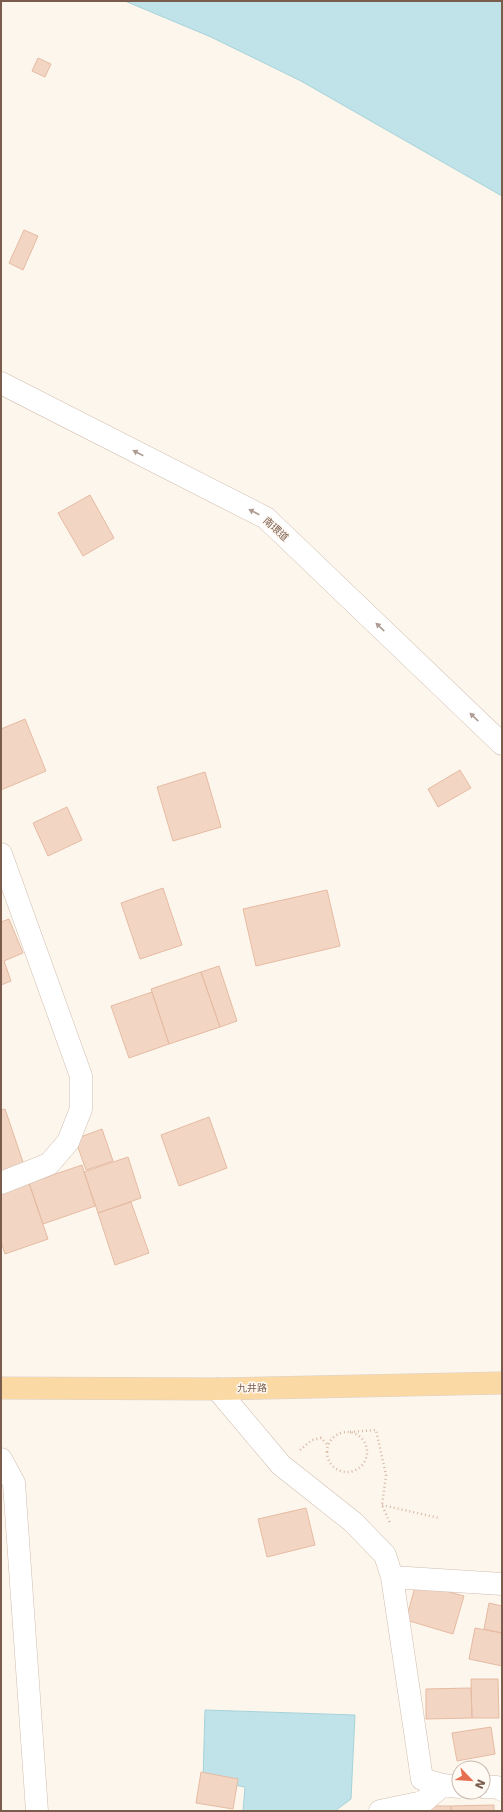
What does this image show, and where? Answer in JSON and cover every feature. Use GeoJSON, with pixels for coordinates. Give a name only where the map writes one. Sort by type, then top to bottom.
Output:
{"type":"FeatureCollection","features":[{"type":"Feature","properties":{"kind":"main road","name":"九井路"},"geometry":{"type":"LineString","coordinates":[[1,1388],[217,1389],[502,1383]]}},
{"type":"Feature","properties":{"kind":"street","name":"南環道"},"geometry":{"type":"LineString","coordinates":[[1,383],[266,518],[502,744]]}},
{"type":"Feature","properties":{"kind":"street"},"geometry":{"type":"LineString","coordinates":[[1,854],[81,1076],[81,1109],[68,1142],[49,1164],[1,1183]]}},
{"type":"Feature","properties":{"kind":"street"},"geometry":{"type":"LineString","coordinates":[[217,1389],[281,1465],[353,1522],[385,1555],[392,1577],[422,1779],[451,1786]]}},
{"type":"Feature","properties":{"kind":"street"},"geometry":{"type":"LineString","coordinates":[[1,1458],[14,1483],[37,1811]]}},
{"type":"Feature","properties":{"kind":"street"},"geometry":{"type":"LineString","coordinates":[[392,1577],[502,1584]]}},
{"type":"Feature","properties":{"kind":"street"},"geometry":{"type":"LineString","coordinates":[[380,1811],[423,1806],[451,1786]]}},
{"type":"Feature","properties":{"kind":"street"},"geometry":{"type":"LineString","coordinates":[[491,1787],[497,1787],[502,1790]]}},
{"type":"Feature","properties":{"kind":"path"},"geometry":{"type":"LineString","coordinates":[[350,1432],[361,1437],[367,1450],[366,1460],[362,1466],[349,1472],[336,1469],[327,1458],[328,1445],[337,1434],[344,1432],[376,1430],[386,1475],[382,1505],[397,1537],[385,1555]]}},
{"type":"Feature","properties":{"kind":"path"},"geometry":{"type":"LineString","coordinates":[[281,1465],[312,1440],[321,1438],[328,1445]]}},
{"type":"Feature","properties":{"kind":"path"},"geometry":{"type":"LineString","coordinates":[[382,1505],[440,1518]]}},
{"type":"Feature","properties":{"kind":"water"},"geometry":{"type":"Polygon","coordinates":[[[125,1],[502,1],[502,196],[301,81],[211,37],[125,1]]]}},
{"type":"Feature","properties":{"kind":"water"},"geometry":{"type":"Polygon","coordinates":[[[205,1710],[355,1715],[351,1799],[335,1811],[243,1811],[245,1787],[203,1779],[205,1710]]]}},
{"type":"Feature","properties":{"kind":"building"},"geometry":{"type":"Polygon","coordinates":[[[38,58],[51,64],[45,77],[32,71],[38,58]]]}},
{"type":"Feature","properties":{"kind":"building"},"geometry":{"type":"Polygon","coordinates":[[[24,230],[38,236],[23,270],[9,263],[24,230]]]}},
{"type":"Feature","properties":{"kind":"building"},"geometry":{"type":"Polygon","coordinates":[[[90,495],[114,538],[83,556],[58,513],[90,495]]]}},
{"type":"Feature","properties":{"kind":"building"},"geometry":{"type":"Polygon","coordinates":[[[25,719],[46,771],[1,790],[1,729],[25,719]]]}},
{"type":"Feature","properties":{"kind":"building"},"geometry":{"type":"Polygon","coordinates":[[[460,770],[471,788],[438,807],[428,789],[460,770]]]}},
{"type":"Feature","properties":{"kind":"building"},"geometry":{"type":"Polygon","coordinates":[[[205,772],[221,827],[173,841],[157,787],[205,772]]]}},
{"type":"Feature","properties":{"kind":"building"},"geometry":{"type":"Polygon","coordinates":[[[67,807],[82,840],[48,856],[33,823],[67,807]]]}},
{"type":"Feature","properties":{"kind":"building"},"geometry":{"type":"Polygon","coordinates":[[[163,888],[182,945],[140,959],[121,903],[163,888]]]}},
{"type":"Feature","properties":{"kind":"building"},"geometry":{"type":"Polygon","coordinates":[[[327,890],[340,946],[256,966],[243,909],[327,890]]]}},
{"type":"Feature","properties":{"kind":"building"},"geometry":{"type":"Polygon","coordinates":[[[9,919],[23,953],[4,961],[11,981],[1,985],[1,922],[9,919]]]}},
{"type":"Feature","properties":{"kind":"building"},"geometry":{"type":"Polygon","coordinates":[[[219,966],[237,1021],[220,1027],[201,972],[219,966]]]}},
{"type":"Feature","properties":{"kind":"building"},"geometry":{"type":"Polygon","coordinates":[[[201,972],[220,1027],[169,1044],[151,989],[201,972]]]}},
{"type":"Feature","properties":{"kind":"building"},"geometry":{"type":"Polygon","coordinates":[[[152,992],[169,1044],[129,1058],[111,1006],[152,992]]]}},
{"type":"Feature","properties":{"kind":"building"},"geometry":{"type":"Polygon","coordinates":[[[5,1109],[25,1168],[1,1177],[1,1110],[5,1109]]]}},
{"type":"Feature","properties":{"kind":"building"},"geometry":{"type":"Polygon","coordinates":[[[209,1117],[227,1168],[179,1186],[161,1135],[209,1117]]]}},
{"type":"Feature","properties":{"kind":"building"},"geometry":{"type":"Polygon","coordinates":[[[102,1129],[113,1161],[86,1170],[75,1139],[102,1129]]]}},
{"type":"Feature","properties":{"kind":"building"},"geometry":{"type":"Polygon","coordinates":[[[128,1157],[141,1198],[98,1213],[84,1172],[128,1157]]]}},
{"type":"Feature","properties":{"kind":"building"},"geometry":{"type":"Polygon","coordinates":[[[82,1165],[95,1206],[43,1224],[29,1183],[82,1165]]]}},
{"type":"Feature","properties":{"kind":"building"},"geometry":{"type":"Polygon","coordinates":[[[29,1183],[48,1239],[5,1254],[1,1242],[1,1193],[29,1183]]]}},
{"type":"Feature","properties":{"kind":"building"},"geometry":{"type":"Polygon","coordinates":[[[131,1202],[149,1253],[115,1265],[98,1213],[131,1202]]]}},
{"type":"Feature","properties":{"kind":"building"},"geometry":{"type":"Polygon","coordinates":[[[306,1508],[315,1545],[267,1557],[258,1519],[306,1508]]]}},
{"type":"Feature","properties":{"kind":"building"},"geometry":{"type":"Polygon","coordinates":[[[416,1583],[464,1596],[453,1634],[406,1620],[416,1583]]]}},
{"type":"Feature","properties":{"kind":"building"},"geometry":{"type":"Polygon","coordinates":[[[489,1603],[502,1606],[502,1633],[484,1629],[489,1603]]]}},
{"type":"Feature","properties":{"kind":"building"},"geometry":{"type":"Polygon","coordinates":[[[475,1628],[502,1633],[502,1666],[469,1659],[475,1628]]]}},
{"type":"Feature","properties":{"kind":"building"},"geometry":{"type":"Polygon","coordinates":[[[471,1679],[498,1679],[499,1718],[472,1718],[471,1679]]]}},
{"type":"Feature","properties":{"kind":"building"},"geometry":{"type":"Polygon","coordinates":[[[471,1688],[472,1718],[426,1719],[426,1689],[471,1688]]]}},
{"type":"Feature","properties":{"kind":"building"},"geometry":{"type":"Polygon","coordinates":[[[491,1727],[495,1754],[457,1760],[452,1733],[491,1727]]]}},
{"type":"Feature","properties":{"kind":"building"},"geometry":{"type":"Polygon","coordinates":[[[201,1772],[238,1779],[233,1809],[196,1803],[201,1772]]]}},
{"type":"Feature","properties":{"kind":"building"},"geometry":{"type":"Polygon","coordinates":[[[494,1805],[494,1811],[451,1811],[451,1806],[494,1805]]]}},
{"type":"Feature","properties":{"kind":"building"},"geometry":{"type":"Polygon","coordinates":[[[429,1806],[451,1806],[451,1811],[429,1811],[429,1806]]]}}]}
